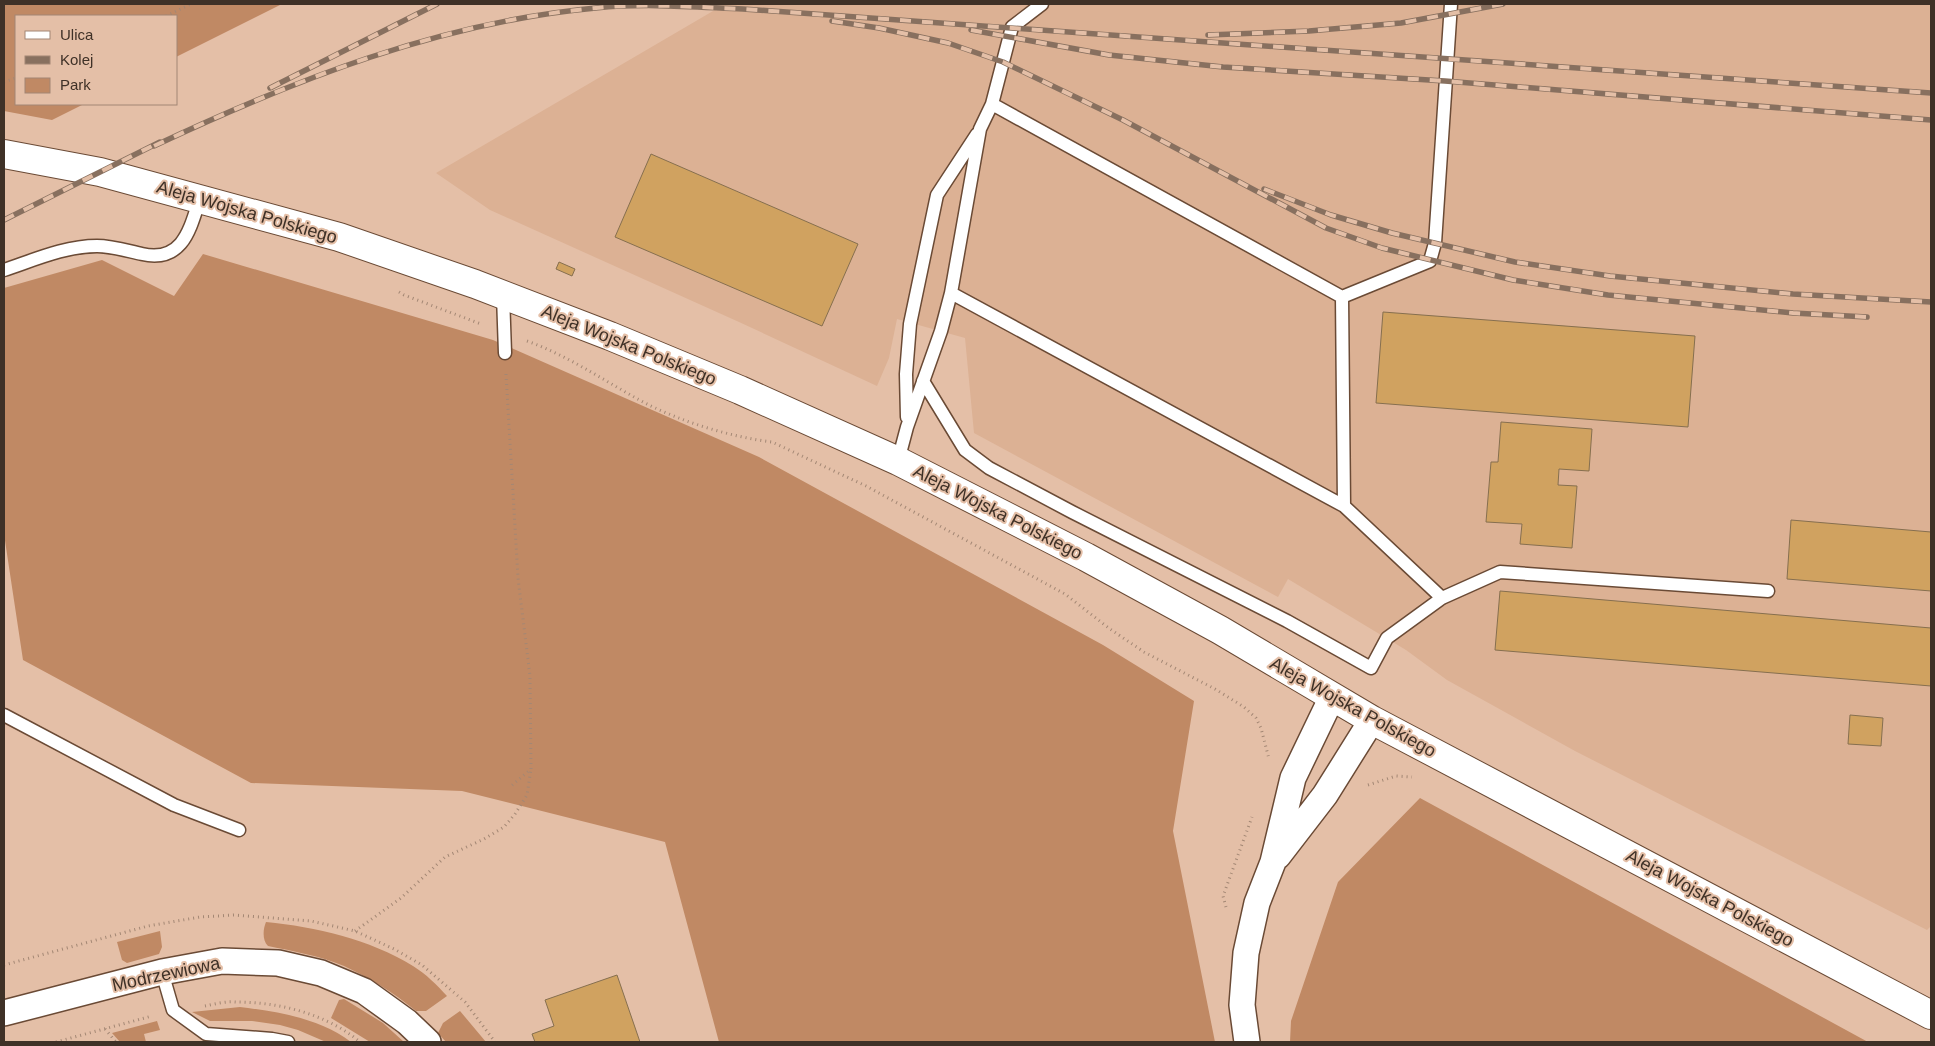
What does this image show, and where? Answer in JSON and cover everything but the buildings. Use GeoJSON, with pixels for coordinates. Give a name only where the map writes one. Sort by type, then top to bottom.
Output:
{"type":"FeatureCollection","features":[{"type":"Feature","properties":{"kind":"main road","name":"Aleja Wojska Polskiego"},"geometry":{"type":"LineString","coordinates":[[4,154],[100,172],[339,237],[503,295],[610,336],[740,390],[898,461],[1086,557],[1220,630],[1372,720],[1931,1015]]}},
{"type":"Feature","properties":{"kind":"street"},"geometry":{"type":"LineString","coordinates":[[1247,1042],[1242,1005],[1246,953],[1257,903],[1273,862],[1293,778],[1332,698]]}},
{"type":"Feature","properties":{"kind":"street"},"geometry":{"type":"LineString","coordinates":[[1273,862],[1324,795],[1372,720]]}},
{"type":"Feature","properties":{"kind":"street","name":"Modrzewiowa"},"geometry":{"type":"LineString","coordinates":[[4,1013],[162,972],[222,961],[278,963],[321,972],[364,991],[407,1022],[428,1042]]}},
{"type":"Feature","properties":{"kind":"lane"},"geometry":{"type":"LineString","coordinates":[[907,427],[906,374],[910,324],[937,195],[980,129],[992,104],[1012,27],[1042,4]]}},
{"type":"Feature","properties":{"kind":"lane"},"geometry":{"type":"LineString","coordinates":[[1342,297],[1430,261],[1435,243],[1451,4]]}},
{"type":"Feature","properties":{"kind":"lane"},"geometry":{"type":"LineString","coordinates":[[992,104],[1342,297]]}},
{"type":"Feature","properties":{"kind":"lane"},"geometry":{"type":"LineString","coordinates":[[898,461],[907,427],[941,331],[951,293],[980,129]]}},
{"type":"Feature","properties":{"kind":"lane"},"geometry":{"type":"LineString","coordinates":[[4,270],[72,248],[81,247],[98,246],[156,256],[170,254],[178,248],[186,237],[200,198]]}},
{"type":"Feature","properties":{"kind":"lane"},"geometry":{"type":"LineString","coordinates":[[951,293],[1344,506],[1442,598]]}},
{"type":"Feature","properties":{"kind":"lane"},"geometry":{"type":"LineString","coordinates":[[503,295],[505,353]]}},
{"type":"Feature","properties":{"kind":"lane"},"geometry":{"type":"LineString","coordinates":[[1342,297],[1344,506]]}},
{"type":"Feature","properties":{"kind":"lane"},"geometry":{"type":"LineString","coordinates":[[923,381],[965,450],[989,468],[1287,621],[1371,668],[1387,638],[1442,598],[1500,572],[1768,591]]}},
{"type":"Feature","properties":{"kind":"lane"},"geometry":{"type":"LineString","coordinates":[[4,715],[174,805],[239,830]]}},
{"type":"Feature","properties":{"kind":"lane"},"geometry":{"type":"LineString","coordinates":[[162,972],[174,1010],[206,1034],[288,1042]]}},
{"type":"Feature","properties":{"kind":"path"},"geometry":{"type":"LineString","coordinates":[[168,15],[191,4]]}},
{"type":"Feature","properties":{"kind":"path"},"geometry":{"type":"LineString","coordinates":[[396,289],[404,295],[552,350],[646,404],[672,415],[702,425],[772,442],[866,486],[1065,594],[1110,629],[1144,652],[1215,689],[1244,707],[1256,718],[1261,728],[1270,767]]}},
{"type":"Feature","properties":{"kind":"path"},"geometry":{"type":"LineString","coordinates":[[356,931],[401,898],[445,857],[484,839],[504,827],[527,795],[531,769],[532,739],[530,676],[518,578],[505,353]]}},
{"type":"Feature","properties":{"kind":"path"},"geometry":{"type":"LineString","coordinates":[[510,787],[531,769]]}},
{"type":"Feature","properties":{"kind":"path"},"geometry":{"type":"LineString","coordinates":[[1364,790],[1369,784],[1396,776],[1414,777]]}},
{"type":"Feature","properties":{"kind":"path"},"geometry":{"type":"LineString","coordinates":[[105,1029],[116,1042]]}},
{"type":"Feature","properties":{"kind":"shaded area"},"geometry":{"type":"Polygon","coordinates":[[[725,4],[1931,4],[1931,926],[1927,930],[1575,751],[1447,680],[1406,650],[1288,579],[1278,597],[974,433],[965,338],[897,319],[889,358],[877,386],[490,210],[436,173],[725,4]]]}},
{"type":"Feature","properties":{"kind":"green space"},"geometry":{"type":"Polygon","coordinates":[[[4,4],[282,4],[178,56],[178,15],[15,15],[15,105],[82,105],[52,120],[4,111],[4,4]]]}},
{"type":"Feature","properties":{"kind":"green space"},"geometry":{"type":"Polygon","coordinates":[[[203,254],[493,340],[759,457],[1103,645],[1194,701],[1173,831],[1215,1042],[719,1042],[665,842],[462,791],[251,783],[23,660],[4,534],[4,288],[102,260],[174,296],[203,254]]]}},
{"type":"Feature","properties":{"kind":"green space"},"geometry":{"type":"Polygon","coordinates":[[[1420,798],[1868,1042],[1290,1042],[1291,1021],[1338,882],[1420,798]]]}},
{"type":"Feature","properties":{"kind":"green space"},"geometry":{"type":"Polygon","coordinates":[[[266,922],[323,931],[378,948],[418,969],[447,996],[426,1011],[416,1011],[381,986],[335,962],[268,946],[264,934],[266,922]]]}},
{"type":"Feature","properties":{"kind":"green space"},"geometry":{"type":"Polygon","coordinates":[[[160,931],[162,947],[159,954],[127,963],[122,960],[117,942],[160,931]]]}},
{"type":"Feature","properties":{"kind":"green space"},"geometry":{"type":"Polygon","coordinates":[[[344,999],[383,1023],[404,1042],[370,1042],[331,1018],[339,1000],[344,999]]]}},
{"type":"Feature","properties":{"kind":"green space"},"geometry":{"type":"Polygon","coordinates":[[[240,1007],[298,1017],[326,1027],[351,1042],[326,1042],[298,1030],[280,1025],[252,1021],[210,1021],[192,1012],[240,1007]]]}},
{"type":"Feature","properties":{"kind":"green space"},"geometry":{"type":"Polygon","coordinates":[[[460,1011],[486,1042],[446,1042],[438,1033],[443,1023],[460,1011]]]}},
{"type":"Feature","properties":{"kind":"green space"},"geometry":{"type":"Polygon","coordinates":[[[157,1021],[160,1030],[144,1034],[146,1042],[120,1042],[112,1033],[157,1021]]]}},
{"type":"Feature","properties":{"kind":"railway"},"geometry":{"type":"LineString","coordinates":[[270,88],[437,4]]}},
{"type":"Feature","properties":{"kind":"railway"},"geometry":{"type":"LineString","coordinates":[[1208,35],[1309,31],[1401,23],[1503,4]]}},
{"type":"Feature","properties":{"kind":"railway"},"geometry":{"type":"LineString","coordinates":[[154,146],[315,77],[425,40],[481,26],[538,15],[633,6],[743,9],[1931,93]]}},
{"type":"Feature","properties":{"kind":"railway"},"geometry":{"type":"LineString","coordinates":[[832,21],[879,28],[948,43],[1003,62],[1123,120],[1326,228],[1382,248],[1513,280],[1608,295],[1793,313],[1867,317]]}},
{"type":"Feature","properties":{"kind":"railway"},"geometry":{"type":"LineString","coordinates":[[971,30],[1109,55],[1223,67],[1445,81],[1931,120]]}},
{"type":"Feature","properties":{"kind":"railway"},"geometry":{"type":"LineString","coordinates":[[4,220],[160,142]]}},
{"type":"Feature","properties":{"kind":"railway"},"geometry":{"type":"LineString","coordinates":[[1264,189],[1331,215],[1392,233],[1515,262],[1610,276],[1793,294],[1931,302]]}}]}
